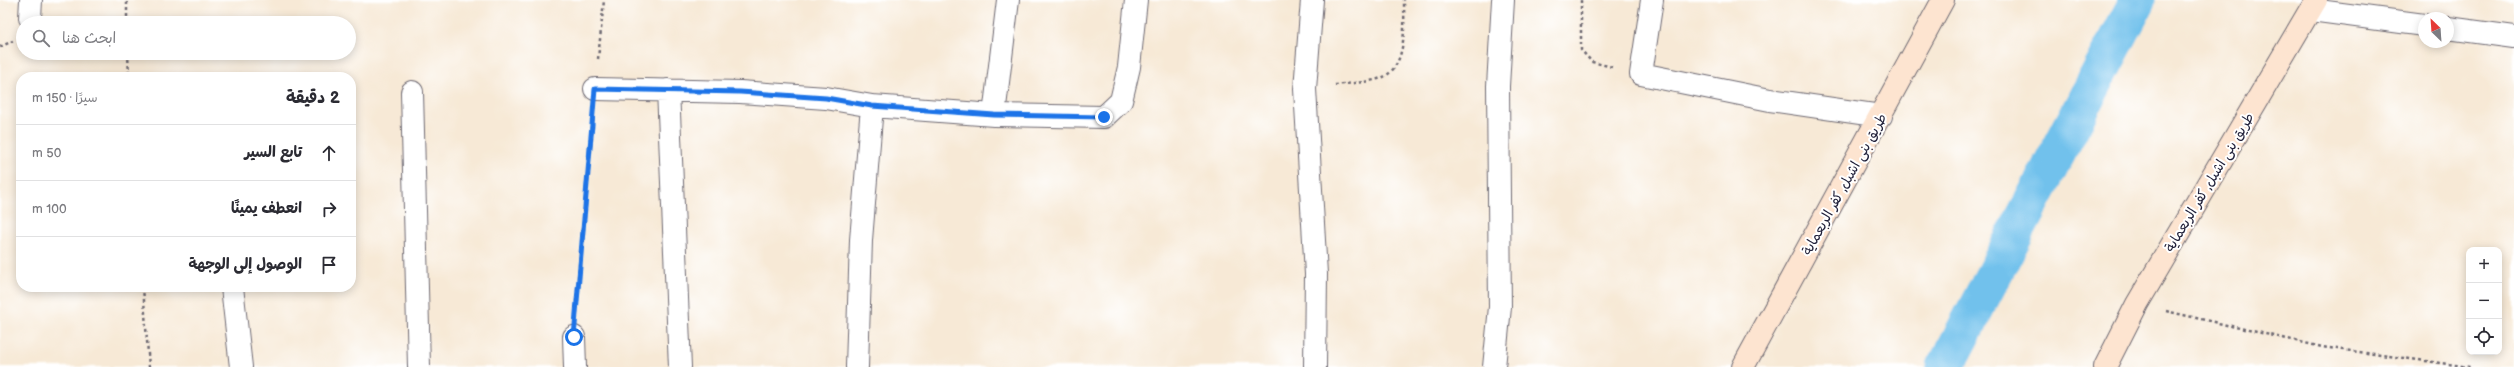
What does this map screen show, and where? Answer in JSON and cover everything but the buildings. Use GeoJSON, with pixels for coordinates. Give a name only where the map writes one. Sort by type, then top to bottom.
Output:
{"type":"FeatureCollection","features":[{"type":"Feature","properties":{"kind":"street"},"geometry":{"type":"LineString","coordinates":[[994,115],[1008,0]]}},
{"type":"Feature","properties":{"kind":"street"},"geometry":{"type":"LineString","coordinates":[[595,89],[668,90],[826,98],[872,106],[994,115],[1104,117],[1122,101],[1129,67],[1136,0]]}},
{"type":"Feature","properties":{"kind":"street"},"geometry":{"type":"LineString","coordinates":[[1312,0],[1305,89],[1316,274],[1314,367]]}},
{"type":"Feature","properties":{"kind":"street"},"geometry":{"type":"LineString","coordinates":[[1494,367],[1500,307],[1498,86],[1502,0]]}},
{"type":"Feature","properties":{"kind":"street"},"geometry":{"type":"LineString","coordinates":[[1652,0],[1641,74],[1770,100],[1882,116]]}},
{"type":"Feature","properties":{"kind":"street","name":"طريق بنى اشبل, كفر الربعماية"},"geometry":{"type":"LineString","coordinates":[[1743,367],[1882,116],[1943,0]]}},
{"type":"Feature","properties":{"kind":"street"},"geometry":{"type":"LineString","coordinates":[[2314,5],[2418,24]]}},
{"type":"Feature","properties":{"kind":"street","name":"طريق بنى اشبل, كفر الربعماية"},"geometry":{"type":"LineString","coordinates":[[2105,367],[2137,304],[2314,5]]}},
{"type":"Feature","properties":{"kind":"street"},"geometry":{"type":"LineString","coordinates":[[2454,29],[2514,37]]}},
{"type":"Feature","properties":{"kind":"street"},"geometry":{"type":"LineString","coordinates":[[668,90],[680,367]]}},
{"type":"Feature","properties":{"kind":"street"},"geometry":{"type":"LineString","coordinates":[[412,92],[419,367]]}},
{"type":"Feature","properties":{"kind":"street"},"geometry":{"type":"LineString","coordinates":[[857,367],[861,240],[872,106]]}},
{"type":"Feature","properties":{"kind":"street"},"geometry":{"type":"LineString","coordinates":[[233,292],[241,367]]}},
{"type":"Feature","properties":{"kind":"street"},"geometry":{"type":"LineString","coordinates":[[574,337],[575,367]]}},
{"type":"Feature","properties":{"kind":"path"},"geometry":{"type":"LineString","coordinates":[[127,0],[127,16]]}},
{"type":"Feature","properties":{"kind":"path"},"geometry":{"type":"LineString","coordinates":[[574,337],[604,0]]}},
{"type":"Feature","properties":{"kind":"path"},"geometry":{"type":"LineString","coordinates":[[1305,89],[1381,78],[1395,69],[1400,55],[1404,25],[1404,0]]}},
{"type":"Feature","properties":{"kind":"path"},"geometry":{"type":"LineString","coordinates":[[1581,0],[1582,50],[1592,62],[1641,74]]}},
{"type":"Feature","properties":{"kind":"path"},"geometry":{"type":"LineString","coordinates":[[128,60],[129,72]]}},
{"type":"Feature","properties":{"kind":"path"},"geometry":{"type":"LineString","coordinates":[[143,292],[149,367]]}},
{"type":"Feature","properties":{"kind":"path"},"geometry":{"type":"LineString","coordinates":[[2137,304],[2322,347],[2470,367]]}},
{"type":"Feature","properties":{"kind":"waterway"},"geometry":{"type":"LineString","coordinates":[[1945,367],[2138,0]]}},
{"type":"Feature","properties":{"kind":"route"},"geometry":{"type":"LineString","coordinates":[[574,337],[595,89],[740,92],[826,98],[872,106],[994,115],[1104,117]]}}]}
